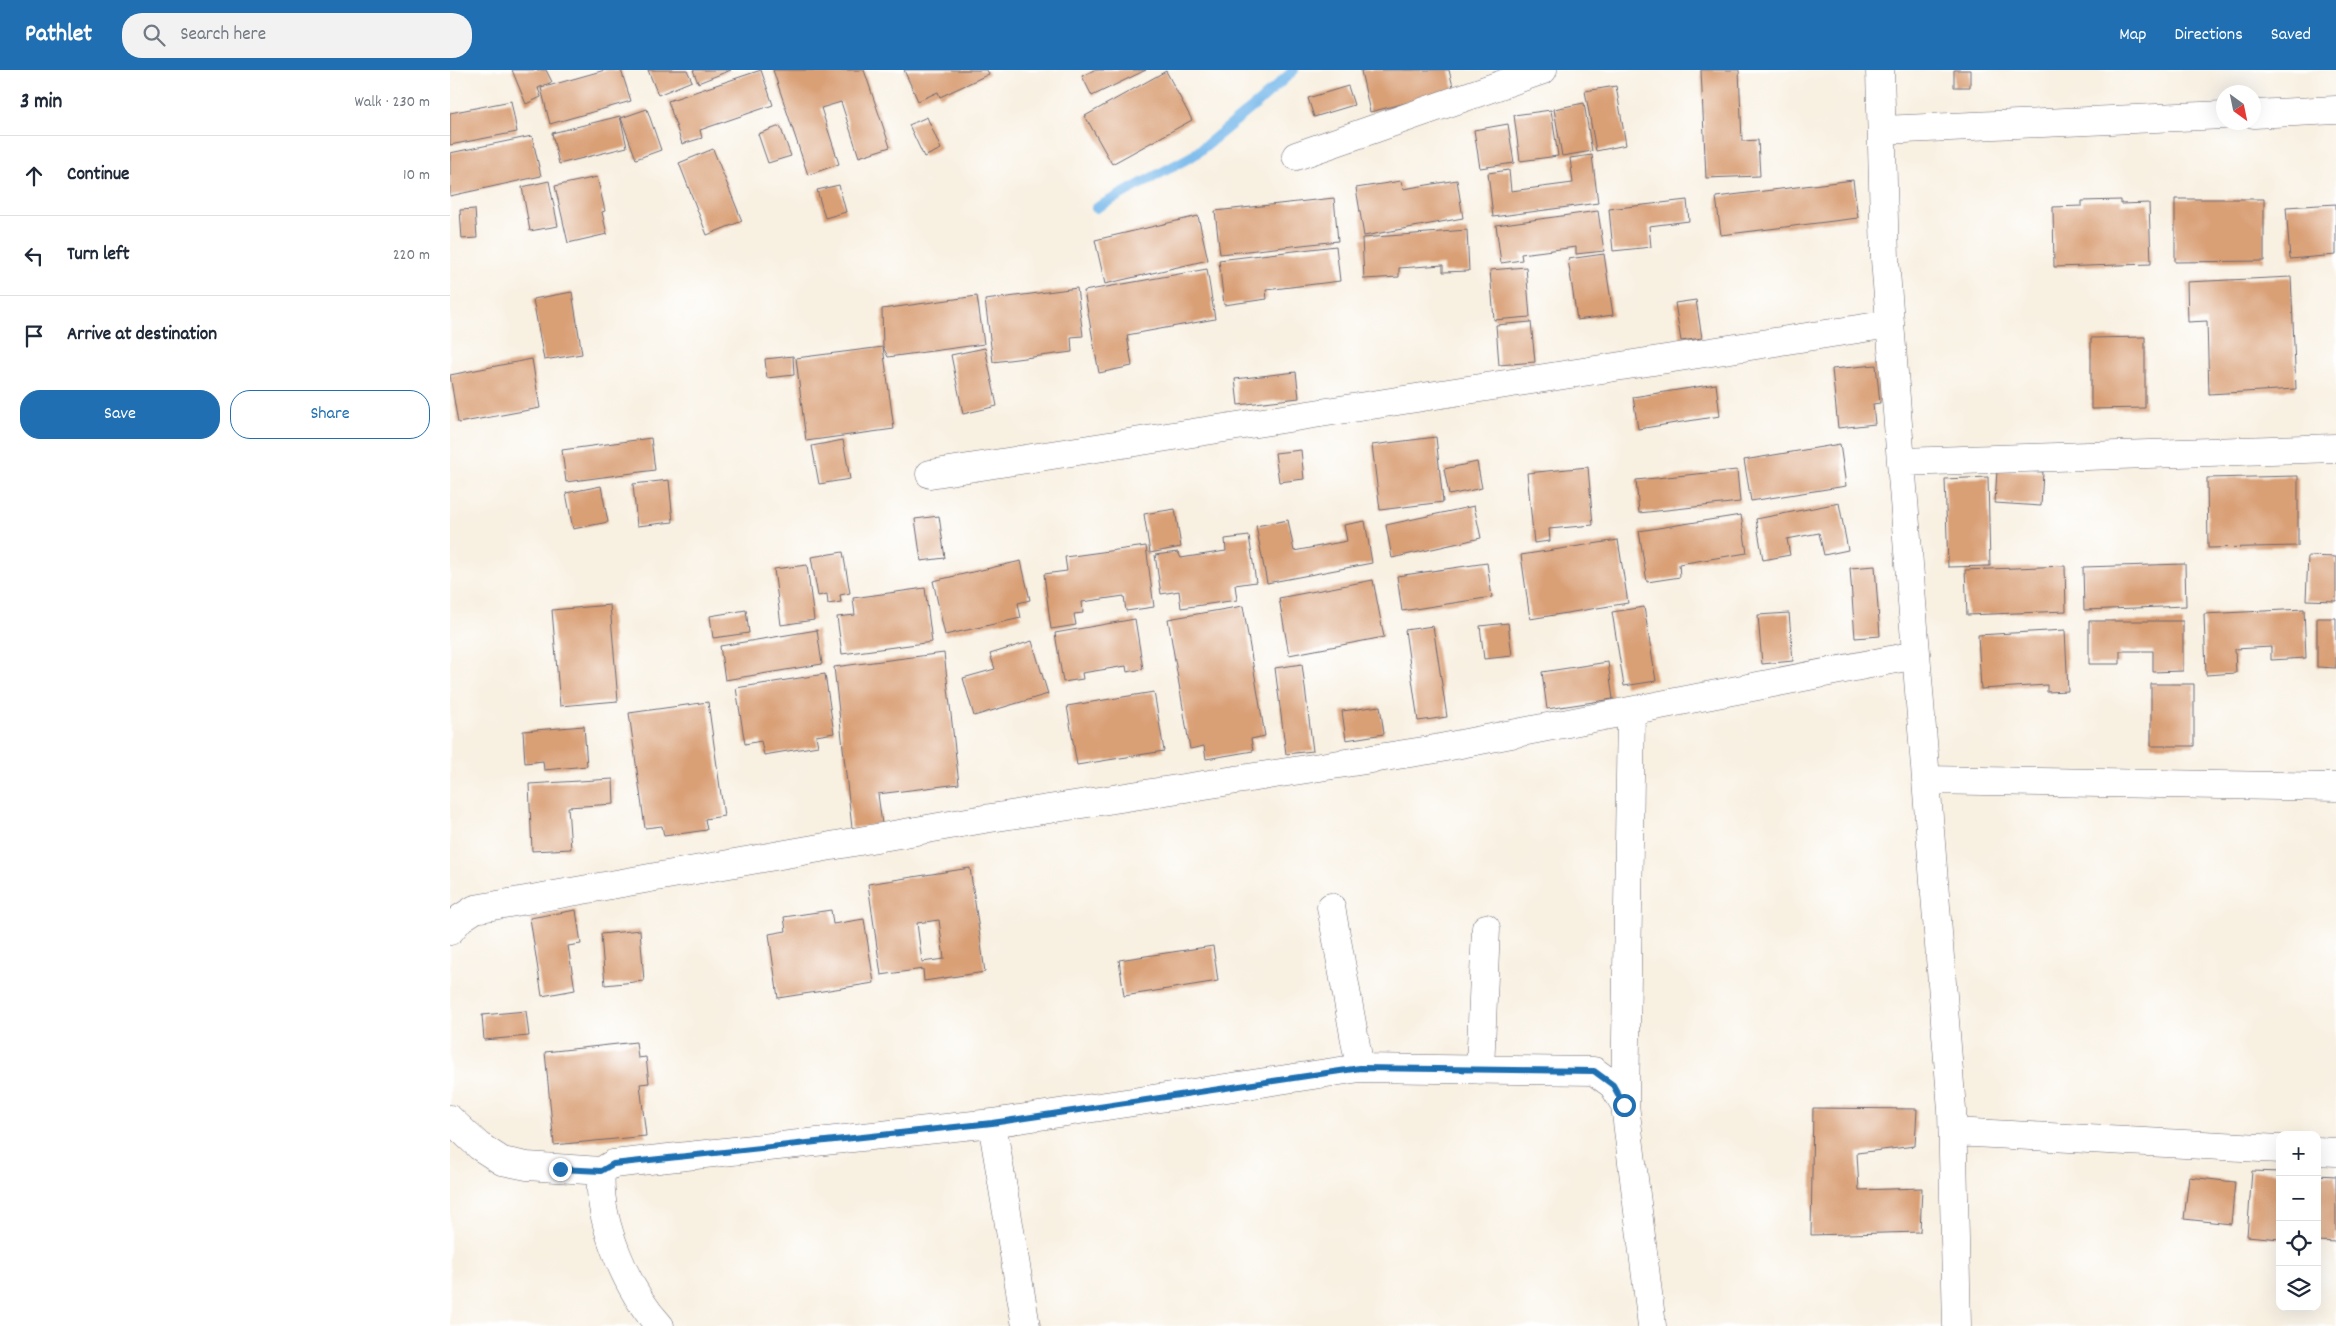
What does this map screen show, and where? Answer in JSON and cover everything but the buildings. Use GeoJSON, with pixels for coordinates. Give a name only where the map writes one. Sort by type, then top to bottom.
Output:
{"type":"FeatureCollection","features":[{"type":"Feature","properties":{"kind":"street"},"geometry":{"type":"LineString","coordinates":[[1296,156],[1543,70]]}},
{"type":"Feature","properties":{"kind":"street"},"geometry":{"type":"LineString","coordinates":[[1880,70],[1885,259],[1953,1132],[1957,1326]]}},
{"type":"Feature","properties":{"kind":"street"},"geometry":{"type":"LineString","coordinates":[[2261,114],[2336,110]]}},
{"type":"Feature","properties":{"kind":"street"},"geometry":{"type":"LineString","coordinates":[[1882,130],[2216,115]]}},
{"type":"Feature","properties":{"kind":"street"},"geometry":{"type":"LineString","coordinates":[[930,474],[1890,324]]}},
{"type":"Feature","properties":{"kind":"street"},"geometry":{"type":"LineString","coordinates":[[1901,462],[2336,448]]}},
{"type":"Feature","properties":{"kind":"street"},"geometry":{"type":"LineString","coordinates":[[450,931],[460,918],[475,908],[984,819],[1430,750],[1916,655]]}},
{"type":"Feature","properties":{"kind":"street"},"geometry":{"type":"LineString","coordinates":[[1631,710],[1624,1105],[1652,1326]]}},
{"type":"Feature","properties":{"kind":"street"},"geometry":{"type":"LineString","coordinates":[[1926,780],[2336,788]]}},
{"type":"Feature","properties":{"kind":"street"},"geometry":{"type":"LineString","coordinates":[[1331,907],[1360,1068]]}},
{"type":"Feature","properties":{"kind":"street"},"geometry":{"type":"LineString","coordinates":[[1480,1070],[1486,928]]}},
{"type":"Feature","properties":{"kind":"street"},"geometry":{"type":"LineString","coordinates":[[450,1119],[479,1146],[502,1161],[526,1166],[601,1171],[613,1164],[992,1123],[1360,1068],[1594,1071],[1613,1085],[1624,1105]]}},
{"type":"Feature","properties":{"kind":"street"},"geometry":{"type":"LineString","coordinates":[[992,1123],[1026,1326]]}},
{"type":"Feature","properties":{"kind":"street"},"geometry":{"type":"LineString","coordinates":[[1953,1132],[2276,1149]]}},
{"type":"Feature","properties":{"kind":"street"},"geometry":{"type":"LineString","coordinates":[[2321,1151],[2336,1152]]}},
{"type":"Feature","properties":{"kind":"street"},"geometry":{"type":"LineString","coordinates":[[601,1171],[600,1186],[613,1244],[630,1285],[647,1312],[660,1326]]}},
{"type":"Feature","properties":{"kind":"waterway"},"geometry":{"type":"LineString","coordinates":[[1096,208],[1194,155],[1259,102],[1294,70]]}},
{"type":"Feature","properties":{"kind":"route"},"geometry":{"type":"LineString","coordinates":[[560,1169],[601,1171],[613,1164],[992,1123],[1360,1068],[1594,1071],[1613,1085],[1624,1105]]}}]}
